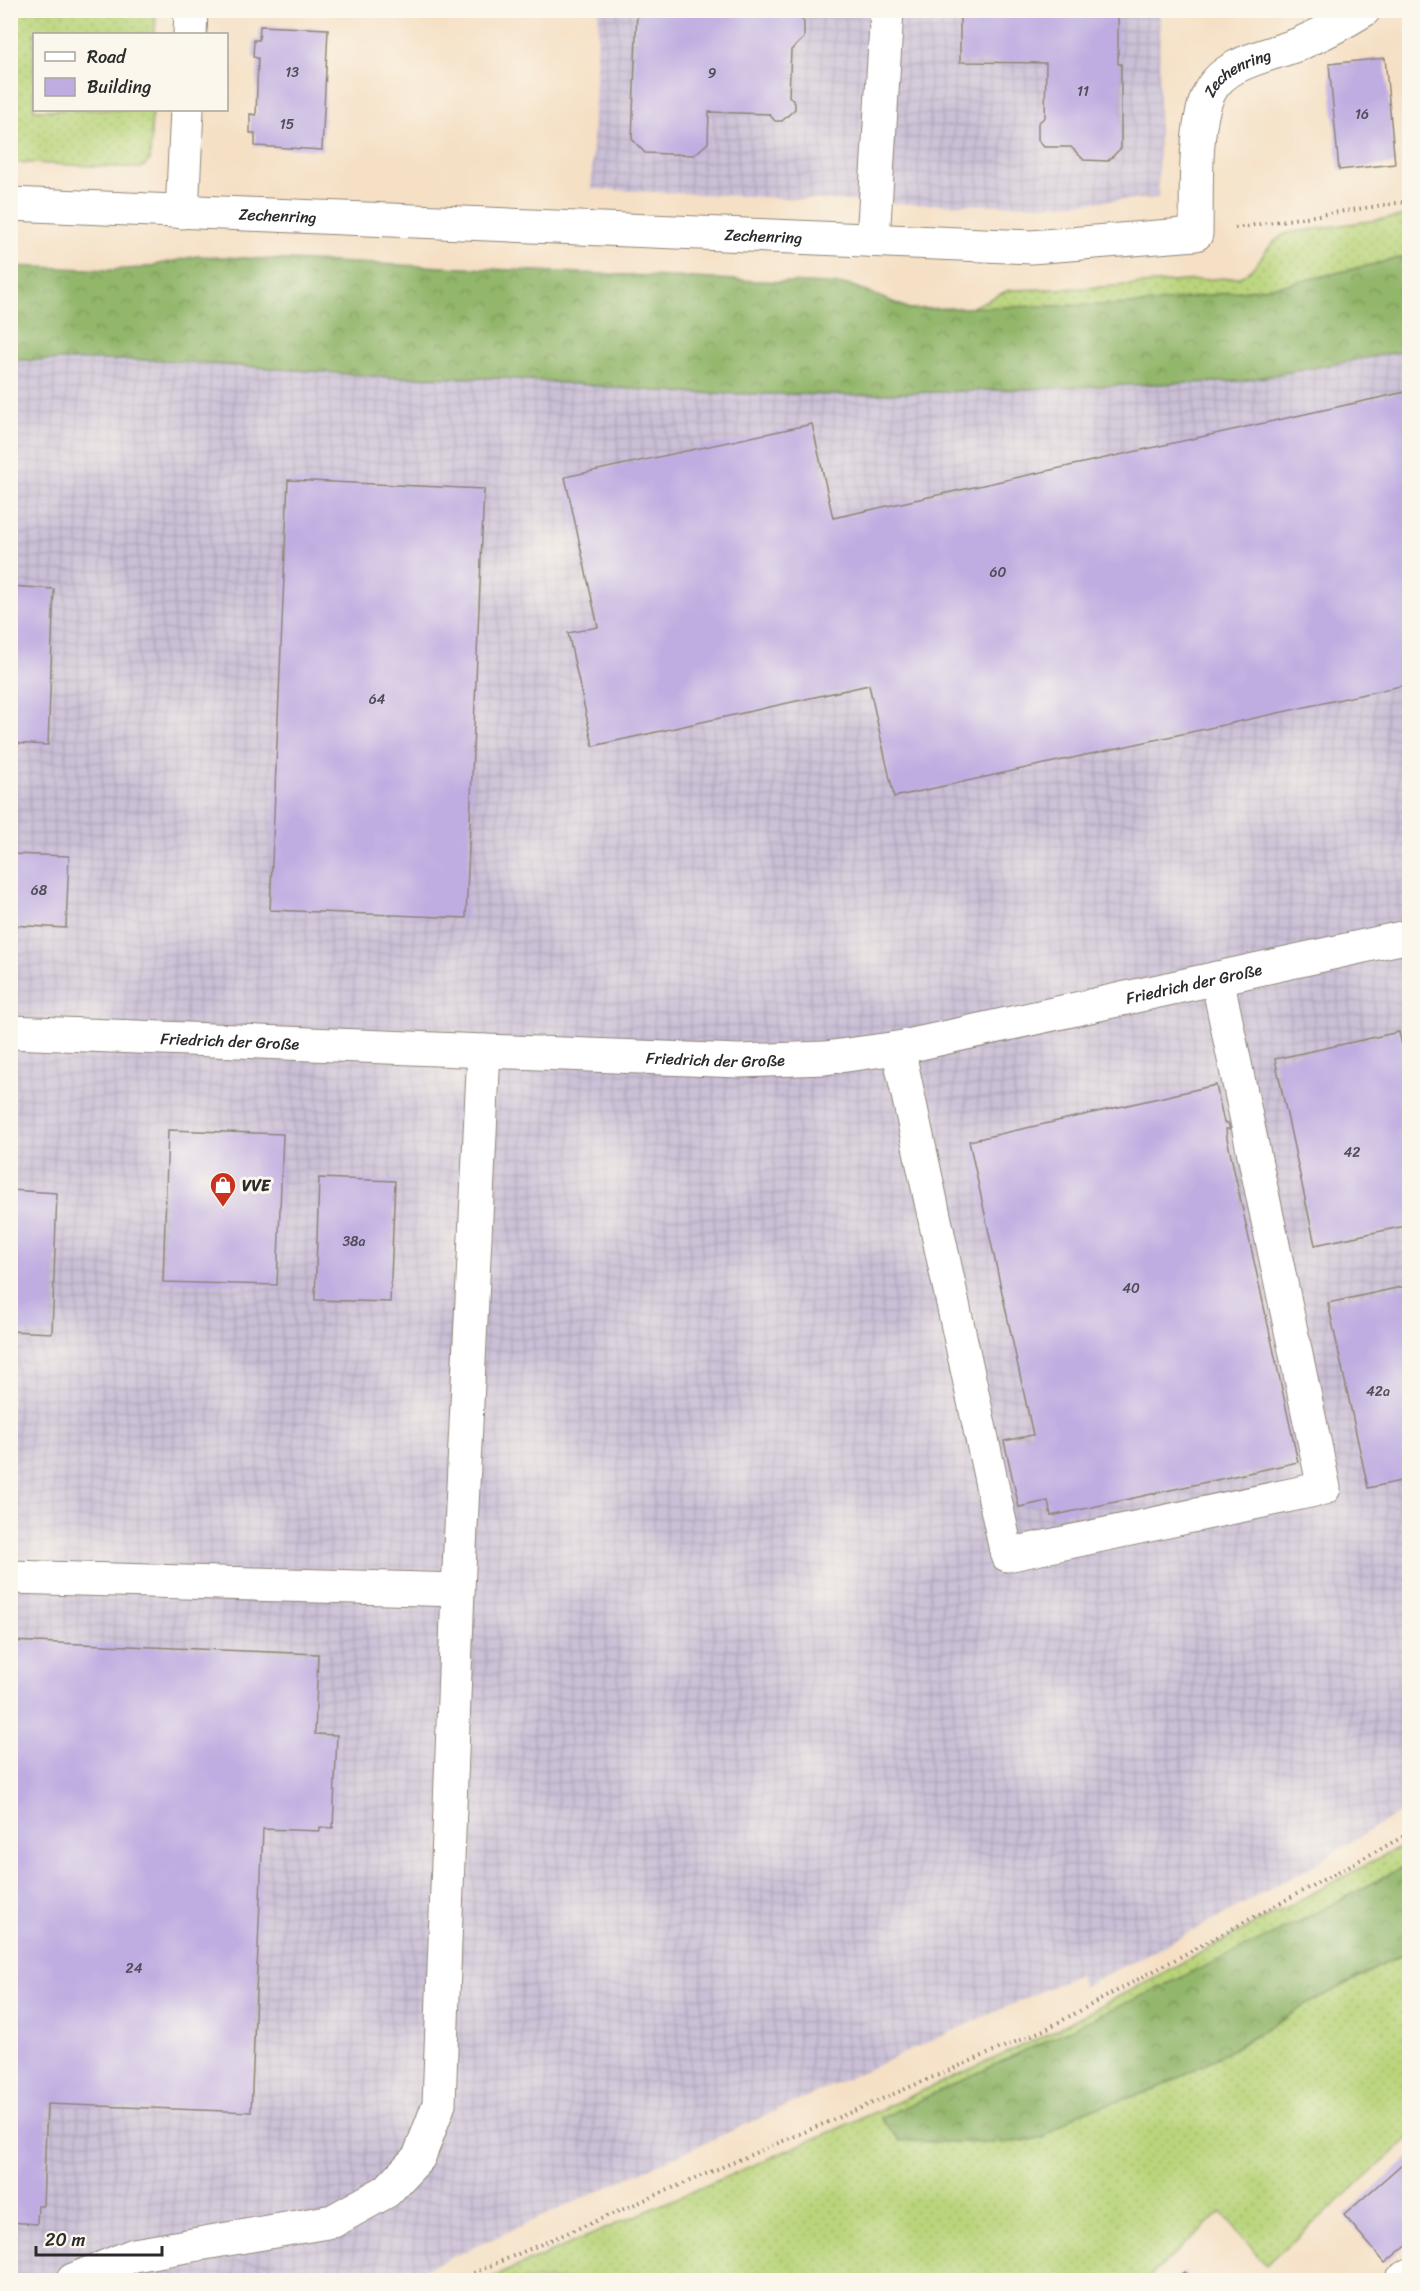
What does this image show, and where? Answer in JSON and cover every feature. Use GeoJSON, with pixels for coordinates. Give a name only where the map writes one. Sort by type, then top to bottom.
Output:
{"type":"FeatureCollection","features":[{"type":"Feature","properties":{"kind":"street"},"geometry":{"type":"LineString","coordinates":[[190,33],[191,10]]}},
{"type":"Feature","properties":{"kind":"street"},"geometry":{"type":"LineString","coordinates":[[873,240],[887,10]]}},
{"type":"Feature","properties":{"kind":"street","name":"Zechenring"},"geometry":{"type":"LineString","coordinates":[[10,204],[1031,247],[1196,234],[1200,122],[1209,93],[1219,78],[1240,65],[1297,45],[1364,10]]}},
{"type":"Feature","properties":{"kind":"street"},"geometry":{"type":"LineString","coordinates":[[182,212],[187,111]]}},
{"type":"Feature","properties":{"kind":"street","name":"Friedrich der Große"},"geometry":{"type":"LineString","coordinates":[[10,1032],[739,1061],[825,1058],[898,1048],[1410,936]]}},
{"type":"Feature","properties":{"kind":"street"},"geometry":{"type":"LineString","coordinates":[[898,1048],[1007,1555],[1324,1488],[1217,978]]}},
{"type":"Feature","properties":{"kind":"street"},"geometry":{"type":"LineString","coordinates":[[73,2280],[135,2255],[333,2221],[387,2191],[419,2157],[439,2104],[458,1590],[484,1051]]}},
{"type":"Feature","properties":{"kind":"street"},"geometry":{"type":"LineString","coordinates":[[10,1577],[458,1590]]}},
{"type":"Feature","properties":{"kind":"street"},"geometry":{"type":"LineString","coordinates":[[1402,2280],[1410,2275]]}},
{"type":"Feature","properties":{"kind":"path"},"geometry":{"type":"LineString","coordinates":[[1196,234],[1410,201]]}},
{"type":"Feature","properties":{"kind":"path"},"geometry":{"type":"LineString","coordinates":[[457,2280],[1046,2028],[1410,1833]]}},
{"type":"Feature","properties":{"kind":"shaded area"},"geometry":{"type":"Polygon","coordinates":[[[599,11],[1160,11],[1158,198],[1042,205],[913,204],[591,189],[599,11]]]}},
{"type":"Feature","properties":{"kind":"shaded area"},"geometry":{"type":"Polygon","coordinates":[[[1409,350],[1409,1807],[1305,1870],[1195,1930],[1082,1987],[1079,1974],[401,2280],[11,2280],[11,360],[160,360],[390,377],[505,378],[680,393],[851,395],[1242,381],[1409,350]]]}},
{"type":"Feature","properties":{"kind":"green space"},"geometry":{"type":"Polygon","coordinates":[[[11,10],[156,11],[155,33],[33,33],[33,111],[152,111],[150,160],[142,168],[11,162],[11,10]]]}},
{"type":"Feature","properties":{"kind":"green space"},"geometry":{"type":"Polygon","coordinates":[[[1409,215],[1409,256],[1285,285],[1144,304],[968,309],[1009,290],[1086,288],[1240,277],[1253,267],[1274,242],[1288,233],[1409,215]]]}},
{"type":"Feature","properties":{"kind":"green space"},"geometry":{"type":"Polygon","coordinates":[[[197,256],[850,285],[910,309],[1144,304],[1285,285],[1409,256],[1409,350],[1242,381],[851,395],[680,393],[505,378],[390,377],[160,360],[11,360],[11,266],[110,270],[141,268],[197,256]]]}},
{"type":"Feature","properties":{"kind":"green space"},"geometry":{"type":"Polygon","coordinates":[[[1409,1842],[1409,1864],[900,2141],[1002,2143],[1041,2139],[1079,2113],[1154,2090],[1226,2053],[1306,2005],[1409,1951],[1409,2139],[1266,2265],[1221,2212],[1146,2280],[486,2280],[835,2130],[1046,2035],[1409,1842]]]}},
{"type":"Feature","properties":{"kind":"green space"},"geometry":{"type":"Polygon","coordinates":[[[1409,1864],[1409,1951],[1306,2005],[1226,2053],[1154,2090],[1079,2113],[1041,2139],[1002,2143],[900,2141],[881,2118],[1297,1923],[1409,1864]]]}},
{"type":"Feature","properties":{"kind":"building"},"geometry":{"type":"Polygon","coordinates":[[[637,10],[794,10],[804,22],[804,38],[791,50],[789,96],[795,103],[795,109],[782,121],[775,121],[769,114],[709,112],[708,143],[694,155],[645,153],[632,139],[637,10]]]}},
{"type":"Feature","properties":{"kind":"building"},"geometry":{"type":"Polygon","coordinates":[[[960,10],[1118,10],[1118,64],[1121,64],[1121,148],[1108,161],[1084,160],[1071,147],[1044,147],[1038,140],[1038,123],[1045,117],[1046,63],[960,62],[960,10]]]}},
{"type":"Feature","properties":{"kind":"building"},"geometry":{"type":"Polygon","coordinates":[[[260,26],[328,29],[322,150],[255,146],[255,133],[250,133],[250,114],[256,115],[258,58],[253,57],[254,40],[259,40],[260,26]]]}},
{"type":"Feature","properties":{"kind":"building"},"geometry":{"type":"Polygon","coordinates":[[[1385,58],[1395,164],[1339,170],[1329,64],[1385,58]]]}},
{"type":"Feature","properties":{"kind":"building"},"geometry":{"type":"Polygon","coordinates":[[[1410,391],[1410,684],[894,797],[869,685],[593,746],[568,633],[598,627],[565,477],[812,424],[833,518],[1410,391]]]}},
{"type":"Feature","properties":{"kind":"building"},"geometry":{"type":"Polygon","coordinates":[[[288,480],[484,489],[466,918],[270,910],[288,480]]]}},
{"type":"Feature","properties":{"kind":"building"},"geometry":{"type":"Polygon","coordinates":[[[10,586],[54,589],[48,745],[10,743],[10,586]]]}},
{"type":"Feature","properties":{"kind":"building"},"geometry":{"type":"Polygon","coordinates":[[[10,854],[69,856],[66,928],[10,925],[10,854]]]}},
{"type":"Feature","properties":{"kind":"building"},"geometry":{"type":"Polygon","coordinates":[[[1399,1032],[1410,1079],[1410,1225],[1315,1245],[1275,1059],[1399,1032]]]}},
{"type":"Feature","properties":{"kind":"building"},"geometry":{"type":"Polygon","coordinates":[[[1216,1085],[1224,1123],[1228,1123],[1230,1129],[1226,1129],[1227,1138],[1298,1462],[1051,1516],[1048,1501],[1019,1507],[1004,1441],[1033,1435],[969,1141],[1216,1085]]]}},
{"type":"Feature","properties":{"kind":"building","name":"VVE"},"geometry":{"type":"Polygon","coordinates":[[[168,1130],[283,1134],[277,1285],[163,1282],[168,1130]]]}},
{"type":"Feature","properties":{"kind":"building"},"geometry":{"type":"Polygon","coordinates":[[[319,1178],[395,1181],[390,1302],[315,1300],[319,1178]]]}},
{"type":"Feature","properties":{"kind":"building"},"geometry":{"type":"Polygon","coordinates":[[[10,1190],[57,1193],[52,1333],[10,1331],[10,1190]]]}},
{"type":"Feature","properties":{"kind":"building"},"geometry":{"type":"Polygon","coordinates":[[[1410,1285],[1410,1479],[1368,1488],[1328,1303],[1410,1285]]]}},
{"type":"Feature","properties":{"kind":"building"},"geometry":{"type":"Polygon","coordinates":[[[10,1641],[318,1654],[315,1734],[337,1735],[333,1828],[320,1827],[320,1831],[263,1829],[251,2112],[47,2104],[43,2206],[38,2206],[37,2224],[10,2222],[10,1641]]]}},
{"type":"Feature","properties":{"kind":"building"},"geometry":{"type":"Polygon","coordinates":[[[1410,2157],[1410,2242],[1385,2263],[1344,2215],[1410,2157]]]}},
{"type":"Feature","properties":{"kind":"building"},"geometry":{"type":"Polygon","coordinates":[[[1184,2272],[1192,2280],[1174,2280],[1184,2272]]]}},
{"type":"Feature","properties":{"kind":"place","name":"VVE"},"geometry":{"type":"Point","coordinates":[223,1208]}}]}
